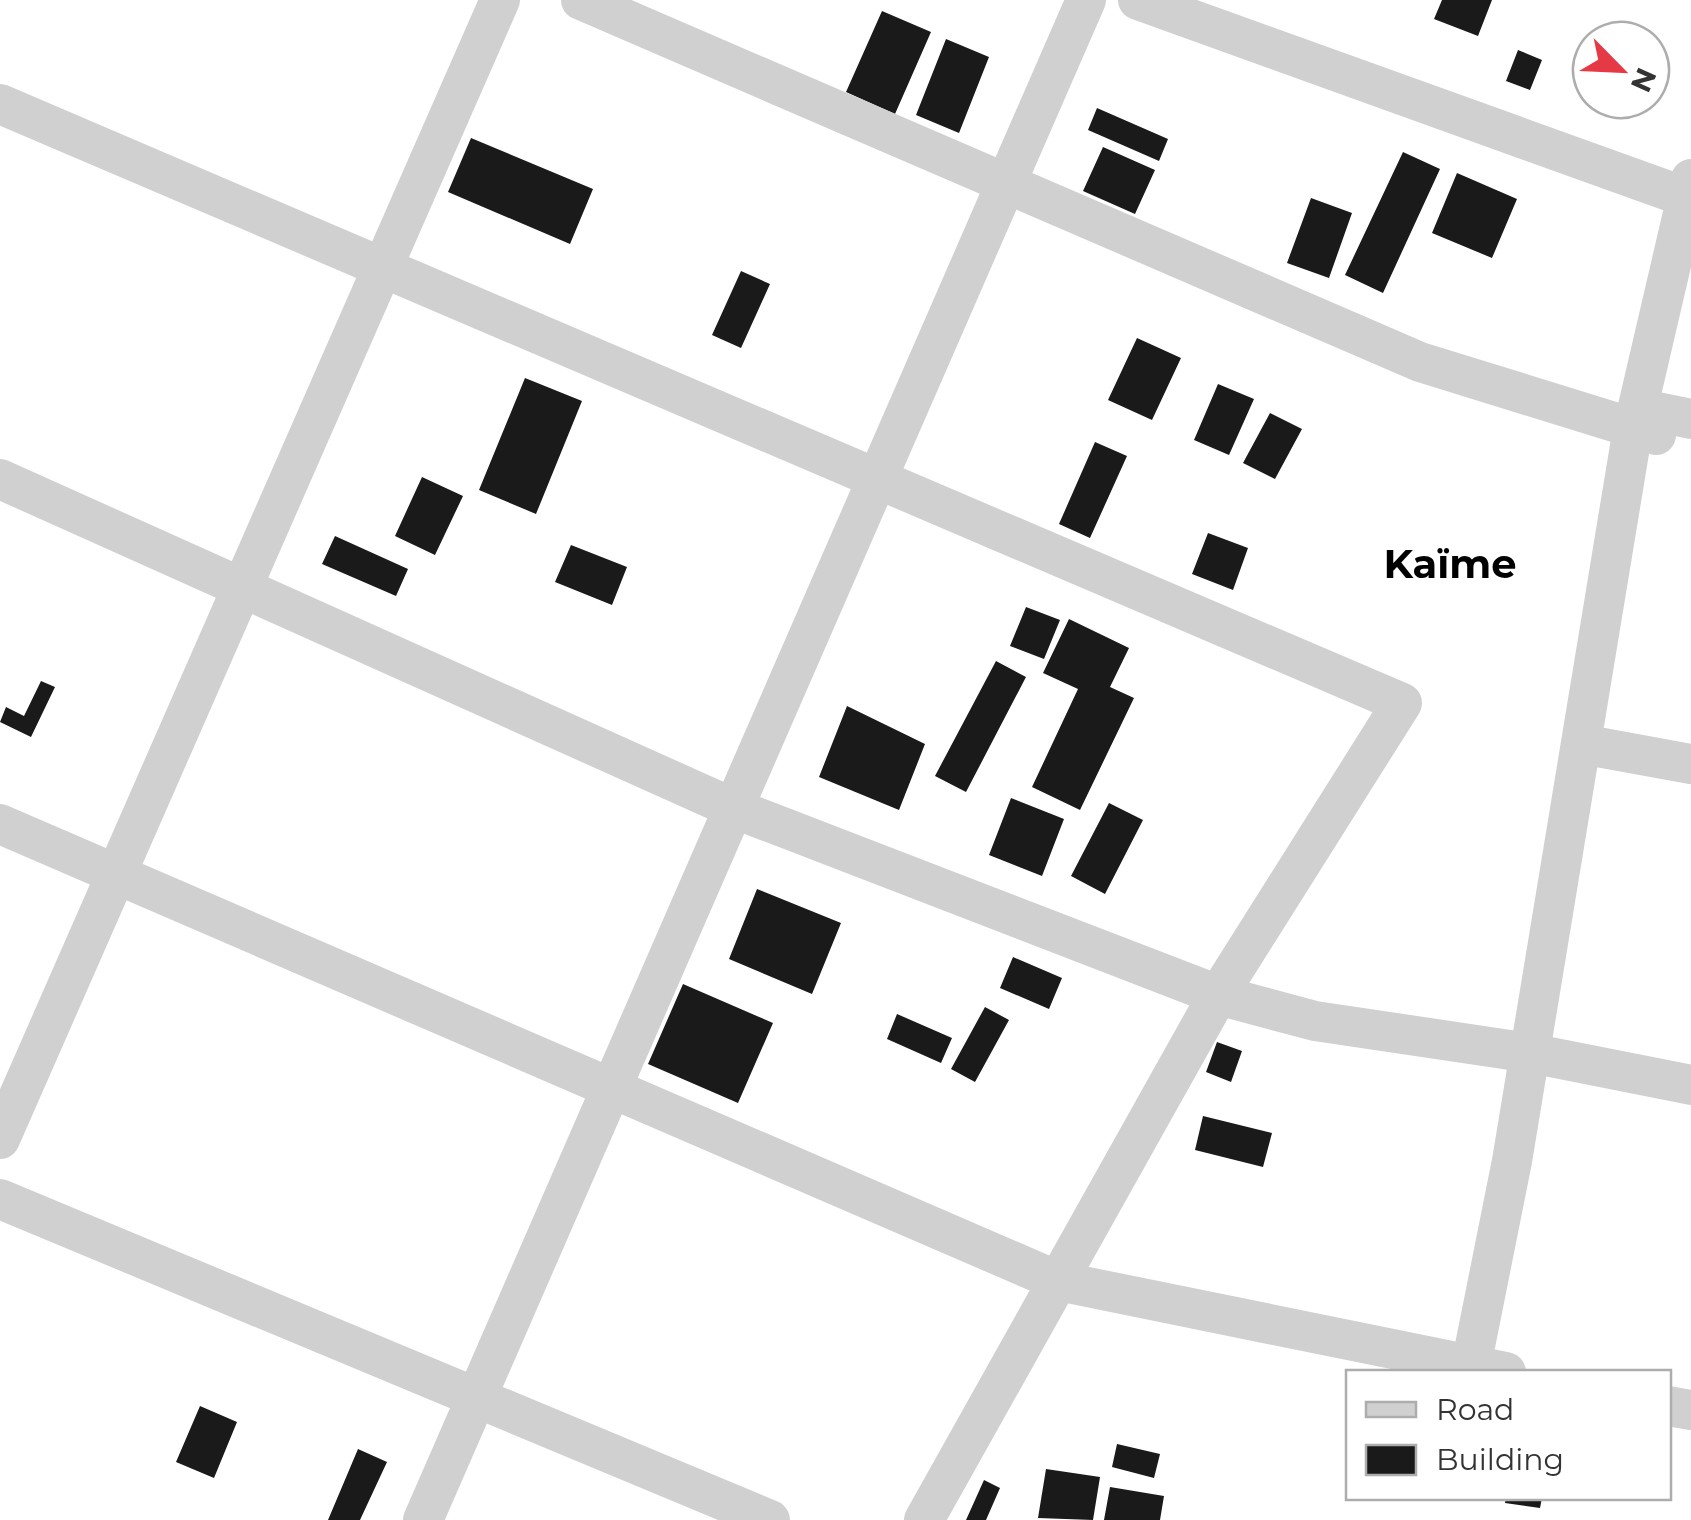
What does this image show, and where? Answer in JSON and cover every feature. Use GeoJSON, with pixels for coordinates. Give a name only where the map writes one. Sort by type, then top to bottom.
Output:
{"type":"FeatureCollection","features":[{"type":"Feature","properties":{"kind":"street"},"geometry":{"type":"LineString","coordinates":[[0,1139],[500,0]]}},
{"type":"Feature","properties":{"kind":"street"},"geometry":{"type":"LineString","coordinates":[[581,0],[1420,362],[1656,423]]}},
{"type":"Feature","properties":{"kind":"street"},"geometry":{"type":"LineString","coordinates":[[423,1520],[1086,0]]}},
{"type":"Feature","properties":{"kind":"street"},"geometry":{"type":"LineString","coordinates":[[0,824],[1058,1281],[1489,1369],[1530,1053],[1581,744],[1656,423],[1690,191],[1138,0]]}},
{"type":"Feature","properties":{"kind":"street"},"geometry":{"type":"LineString","coordinates":[[0,104],[1402,703],[1218,994],[924,1520]]}},
{"type":"Feature","properties":{"kind":"street"},"geometry":{"type":"LineString","coordinates":[[0,479],[734,808],[1218,994],[1314,1022],[1530,1053],[1691,1085]]}},
{"type":"Feature","properties":{"kind":"street"},"geometry":{"type":"LineString","coordinates":[[1581,744],[1691,764]]}},
{"type":"Feature","properties":{"kind":"street"},"geometry":{"type":"LineString","coordinates":[[0,1199],[770,1520]]}},
{"type":"Feature","properties":{"kind":"building"},"geometry":{"type":"Polygon","coordinates":[[[1442,0],[1492,0],[1478,36],[1434,19],[1442,0]]]}},
{"type":"Feature","properties":{"kind":"building"},"geometry":{"type":"Polygon","coordinates":[[[882,11],[931,32],[895,114],[846,92],[882,11]]]}},
{"type":"Feature","properties":{"kind":"building"},"geometry":{"type":"Polygon","coordinates":[[[946,39],[989,57],[959,133],[916,115],[946,39]]]}},
{"type":"Feature","properties":{"kind":"building"},"geometry":{"type":"Polygon","coordinates":[[[1518,50],[1542,60],[1530,90],[1506,81],[1518,50]]]}},
{"type":"Feature","properties":{"kind":"building"},"geometry":{"type":"Polygon","coordinates":[[[1097,108],[1168,139],[1159,161],[1088,130],[1097,108]]]}},
{"type":"Feature","properties":{"kind":"building"},"geometry":{"type":"Polygon","coordinates":[[[471,138],[593,189],[570,244],[448,192],[471,138]]]}},
{"type":"Feature","properties":{"kind":"building"},"geometry":{"type":"Polygon","coordinates":[[[1103,147],[1155,170],[1135,214],[1083,191],[1103,147]]]}},
{"type":"Feature","properties":{"kind":"building"},"geometry":{"type":"Polygon","coordinates":[[[1403,152],[1440,169],[1383,293],[1345,275],[1403,152]]]}},
{"type":"Feature","properties":{"kind":"building"},"geometry":{"type":"Polygon","coordinates":[[[1457,173],[1517,199],[1492,258],[1432,233],[1457,173]]]}},
{"type":"Feature","properties":{"kind":"building"},"geometry":{"type":"Polygon","coordinates":[[[1311,198],[1352,213],[1329,278],[1287,263],[1311,198]]]}},
{"type":"Feature","properties":{"kind":"building"},"geometry":{"type":"Polygon","coordinates":[[[741,271],[770,284],[741,348],[712,335],[741,271]]]}},
{"type":"Feature","properties":{"kind":"building"},"geometry":{"type":"Polygon","coordinates":[[[1137,338],[1181,358],[1152,420],[1108,400],[1137,338]]]}},
{"type":"Feature","properties":{"kind":"building"},"geometry":{"type":"Polygon","coordinates":[[[525,378],[582,401],[536,514],[479,490],[525,378]]]}},
{"type":"Feature","properties":{"kind":"building"},"geometry":{"type":"Polygon","coordinates":[[[1218,384],[1254,399],[1229,455],[1194,440],[1218,384]]]}},
{"type":"Feature","properties":{"kind":"building"},"geometry":{"type":"Polygon","coordinates":[[[1270,413],[1302,429],[1275,479],[1243,463],[1270,413]]]}},
{"type":"Feature","properties":{"kind":"building"},"geometry":{"type":"Polygon","coordinates":[[[1095,442],[1127,456],[1090,538],[1059,524],[1095,442]]]}},
{"type":"Feature","properties":{"kind":"building"},"geometry":{"type":"Polygon","coordinates":[[[422,477],[463,496],[435,555],[395,536],[422,477]]]}},
{"type":"Feature","properties":{"kind":"building"},"geometry":{"type":"Polygon","coordinates":[[[1208,533],[1248,548],[1233,590],[1192,574],[1208,533]]]}},
{"type":"Feature","properties":{"kind":"building"},"geometry":{"type":"Polygon","coordinates":[[[335,536],[408,569],[396,596],[322,564],[335,536]]]}},
{"type":"Feature","properties":{"kind":"building"},"geometry":{"type":"Polygon","coordinates":[[[571,545],[627,567],[612,605],[555,582],[571,545]]]}},
{"type":"Feature","properties":{"kind":"building"},"geometry":{"type":"Polygon","coordinates":[[[1026,607],[1060,620],[1044,659],[1010,646],[1026,607]]]}},
{"type":"Feature","properties":{"kind":"building"},"geometry":{"type":"Polygon","coordinates":[[[1069,619],[1129,648],[1110,687],[1134,698],[1080,810],[1032,787],[1078,689],[1043,673],[1069,619]]]}},
{"type":"Feature","properties":{"kind":"building"},"geometry":{"type":"Polygon","coordinates":[[[996,661],[1026,677],[966,792],[935,776],[996,661]]]}},
{"type":"Feature","properties":{"kind":"building"},"geometry":{"type":"Polygon","coordinates":[[[41,681],[55,687],[31,737],[0,722],[6,707],[24,716],[41,681]]]}},
{"type":"Feature","properties":{"kind":"building"},"geometry":{"type":"Polygon","coordinates":[[[847,706],[925,744],[899,810],[819,777],[847,706]]]}},
{"type":"Feature","properties":{"kind":"building"},"geometry":{"type":"Polygon","coordinates":[[[1011,798],[1064,819],[1042,876],[989,855],[1011,798]]]}},
{"type":"Feature","properties":{"kind":"building"},"geometry":{"type":"Polygon","coordinates":[[[1109,803],[1143,820],[1105,894],[1071,876],[1109,803]]]}},
{"type":"Feature","properties":{"kind":"building"},"geometry":{"type":"Polygon","coordinates":[[[757,889],[841,923],[812,994],[729,959],[757,889]]]}},
{"type":"Feature","properties":{"kind":"building"},"geometry":{"type":"Polygon","coordinates":[[[1013,957],[1062,978],[1049,1009],[1000,988],[1013,957]]]}},
{"type":"Feature","properties":{"kind":"building"},"geometry":{"type":"Polygon","coordinates":[[[683,984],[773,1023],[738,1103],[648,1064],[683,984]]]}},
{"type":"Feature","properties":{"kind":"building"},"geometry":{"type":"Polygon","coordinates":[[[985,1007],[1009,1020],[975,1082],[951,1069],[985,1007]]]}},
{"type":"Feature","properties":{"kind":"building"},"geometry":{"type":"Polygon","coordinates":[[[897,1014],[952,1038],[941,1063],[887,1039],[897,1014]]]}},
{"type":"Feature","properties":{"kind":"building"},"geometry":{"type":"Polygon","coordinates":[[[1217,1042],[1242,1051],[1231,1082],[1206,1072],[1217,1042]]]}},
{"type":"Feature","properties":{"kind":"building"},"geometry":{"type":"Polygon","coordinates":[[[1203,1116],[1272,1133],[1263,1167],[1195,1150],[1203,1116]]]}},
{"type":"Feature","properties":{"kind":"building"},"geometry":{"type":"Polygon","coordinates":[[[200,1406],[237,1422],[214,1478],[176,1462],[200,1406]]]}},
{"type":"Feature","properties":{"kind":"building"},"geometry":{"type":"Polygon","coordinates":[[[1117,1444],[1160,1454],[1154,1478],[1112,1467],[1117,1444]]]}},
{"type":"Feature","properties":{"kind":"building"},"geometry":{"type":"Polygon","coordinates":[[[358,1449],[387,1462],[360,1520],[328,1520],[358,1449]]]}},
{"type":"Feature","properties":{"kind":"building"},"geometry":{"type":"Polygon","coordinates":[[[1046,1469],[1100,1477],[1093,1520],[1038,1518],[1046,1469]]]}},
{"type":"Feature","properties":{"kind":"building"},"geometry":{"type":"Polygon","coordinates":[[[984,1480],[1000,1488],[986,1520],[966,1520],[984,1480]]]}},
{"type":"Feature","properties":{"kind":"building"},"geometry":{"type":"Polygon","coordinates":[[[1110,1487],[1164,1496],[1160,1520],[1104,1520],[1110,1487]]]}},
{"type":"Feature","properties":{"kind":"building"},"geometry":{"type":"Polygon","coordinates":[[[1506,1500],[1542,1500],[1540,1508],[1505,1503],[1506,1500]]]}},
{"type":"Feature","properties":{"kind":"district","name":"Kaïme"},"geometry":{"type":"Point","coordinates":[1450,563]}}]}
